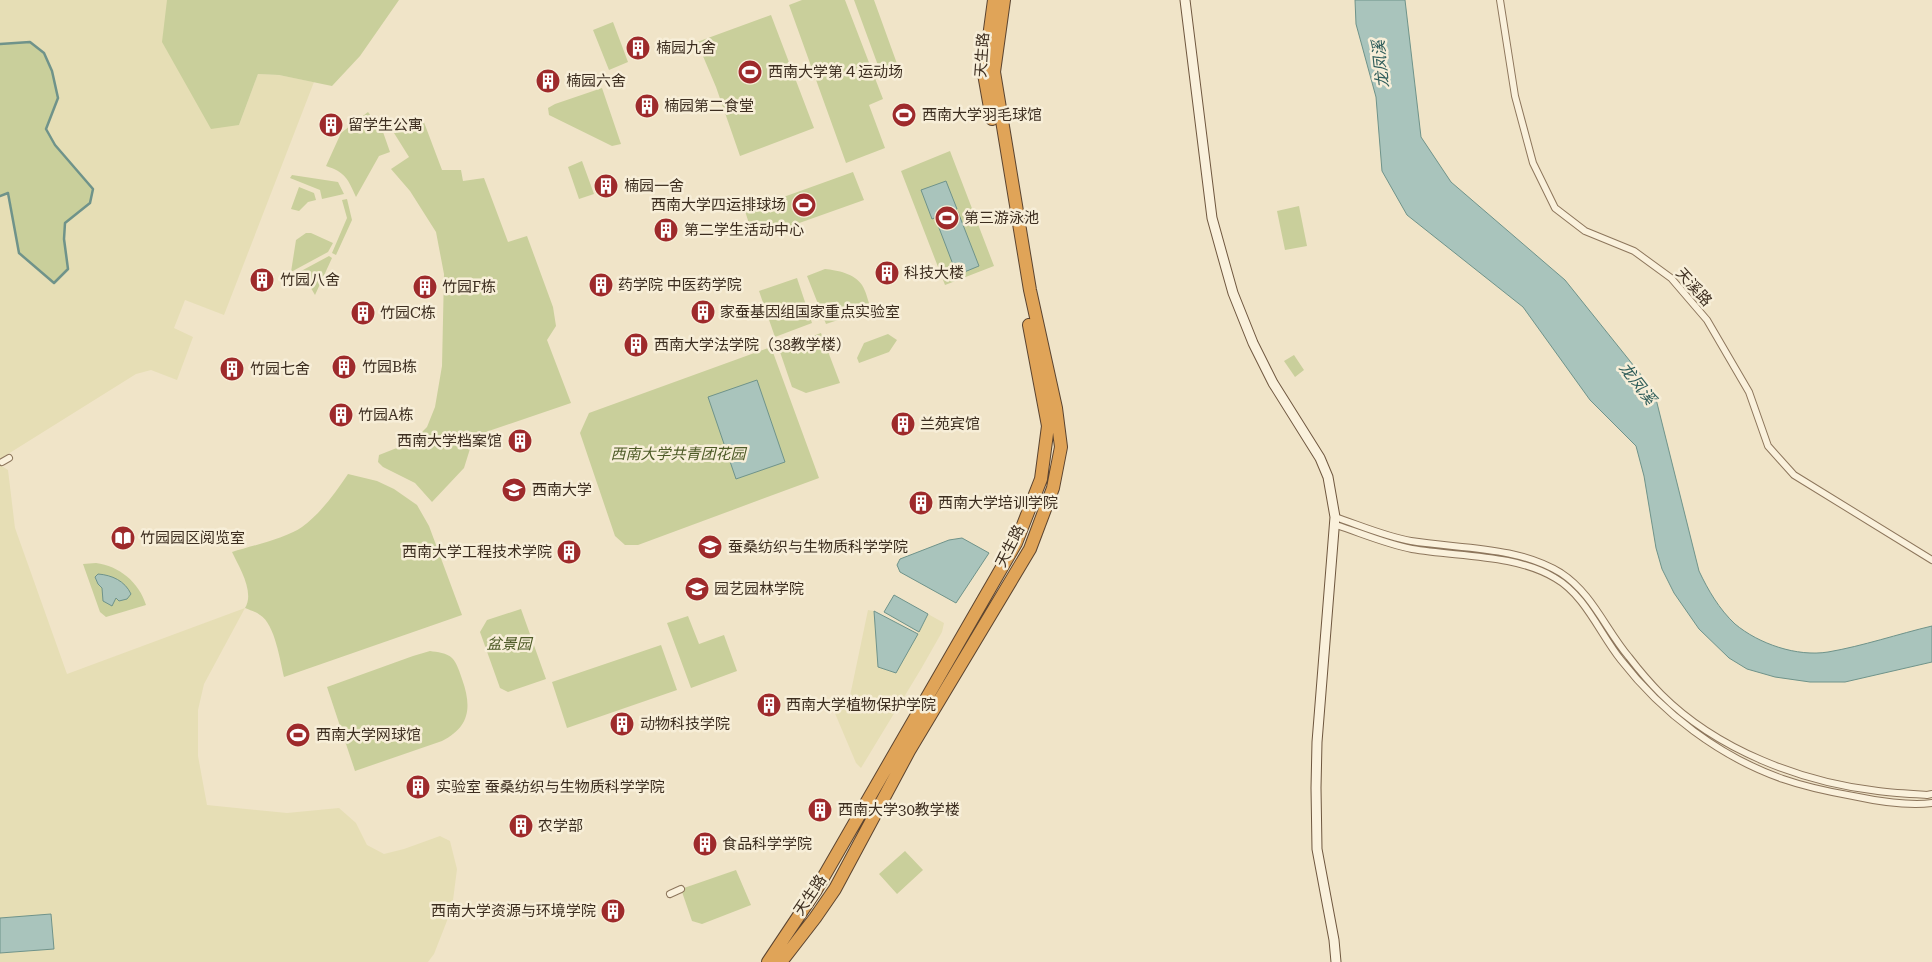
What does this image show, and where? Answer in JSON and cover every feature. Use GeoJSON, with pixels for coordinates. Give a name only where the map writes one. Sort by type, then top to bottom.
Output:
{"type":"FeatureCollection","features":[{"type":"Feature","properties":{"kind":"highway","name":"天生路"},"geometry":{"type":"LineString","coordinates":[[768,962],[816,890],[1016,543],[1041,479],[1048,426],[984,74],[994,0]]}},
{"type":"Feature","properties":{"kind":"highway","name":"天生路"},"geometry":{"type":"LineString","coordinates":[[781,962],[835,889],[908,751],[1030,549],[1053,488],[1062,447],[1056,408],[1032,298],[994,72],[1004,0]]}},
{"type":"Feature","properties":{"kind":"street"},"geometry":{"type":"LineString","coordinates":[[1185,0],[1212,218],[1233,293],[1253,343],[1273,383],[1320,458],[1328,477],[1336,521],[1317,742],[1316,788],[1317,849],[1336,962]]}},
{"type":"Feature","properties":{"kind":"street","name":"天溪路"},"geometry":{"type":"LineString","coordinates":[[1500,0],[1515,96],[1533,164],[1555,208],[1585,231],[1634,252],[1671,278],[1707,320],[1749,392],[1768,446],[1794,475],[1932,560]]}},
{"type":"Feature","properties":{"kind":"street"},"geometry":{"type":"LineString","coordinates":[[2,462],[9,458]]}},
{"type":"Feature","properties":{"kind":"street"},"geometry":{"type":"LineString","coordinates":[[1336,521],[1409,541],[1510,554],[1543,562],[1563,574],[1586,594],[1627,656],[1662,695],[1703,728],[1749,755],[1787,771],[1877,791],[1932,794]]}},
{"type":"Feature","properties":{"kind":"street"},"geometry":{"type":"LineString","coordinates":[[1336,521],[1410,548],[1509,562],[1539,569],[1558,580],[1579,599],[1621,660],[1656,701],[1699,735],[1745,763],[1784,780],[1830,792],[1876,801],[1932,803]]}},
{"type":"Feature","properties":{"kind":"street"},"geometry":{"type":"LineString","coordinates":[[670,894],[681,889]]}},
{"type":"Feature","properties":{"kind":"shaded area"},"geometry":{"type":"Polygon","coordinates":[[[0,0],[167,0],[239,125],[258,74],[279,75],[314,82],[224,315],[185,300],[174,328],[193,337],[177,380],[151,370],[136,374],[0,459],[0,196],[8,193],[19,253],[54,283],[68,269],[64,239],[65,223],[81,212],[93,189],[55,145],[46,129],[58,98],[30,42],[0,44],[0,0]]]}},
{"type":"Feature","properties":{"kind":"shaded area"},"geometry":{"type":"Polygon","coordinates":[[[0,465],[8,470],[15,528],[67,674],[245,608],[204,684],[198,710],[198,756],[207,805],[287,813],[339,808],[356,823],[367,845],[384,854],[440,836],[450,841],[457,869],[452,908],[434,954],[428,962],[0,962],[0,465]]]}},
{"type":"Feature","properties":{"kind":"shaded area"},"geometry":{"type":"Polygon","coordinates":[[[868,610],[874,611],[878,667],[896,673],[928,614],[944,623],[942,632],[921,669],[861,768],[856,763],[834,711],[841,708],[850,696],[868,610]]]}},
{"type":"Feature","properties":{"kind":"green space"},"geometry":{"type":"Polygon","coordinates":[[[167,0],[399,0],[360,56],[332,86],[279,75],[258,74],[239,125],[211,129],[162,42],[167,0]]]}},
{"type":"Feature","properties":{"kind":"green space"},"geometry":{"type":"Polygon","coordinates":[[[802,0],[845,0],[883,99],[869,105],[885,148],[846,163],[789,5],[802,0]]]}},
{"type":"Feature","properties":{"kind":"green space"},"geometry":{"type":"Polygon","coordinates":[[[854,0],[874,0],[900,72],[883,79],[854,0]]]}},
{"type":"Feature","properties":{"kind":"green space"},"geometry":{"type":"Polygon","coordinates":[[[771,15],[814,128],[740,156],[716,87],[697,42],[771,15]]]}},
{"type":"Feature","properties":{"kind":"green space"},"geometry":{"type":"Polygon","coordinates":[[[613,22],[628,62],[609,70],[593,30],[613,22]]]}},
{"type":"Feature","properties":{"kind":"green space"},"geometry":{"type":"Polygon","coordinates":[[[30,42],[44,53],[52,71],[58,98],[46,129],[55,145],[93,189],[90,203],[65,223],[64,239],[68,269],[54,283],[19,253],[9,193],[0,196],[0,44],[30,42]]]}},
{"type":"Feature","properties":{"kind":"green space"},"geometry":{"type":"Polygon","coordinates":[[[602,88],[621,144],[612,146],[549,115],[548,108],[555,104],[602,88]]]}},
{"type":"Feature","properties":{"kind":"green space"},"geometry":{"type":"Polygon","coordinates":[[[368,112],[383,132],[390,152],[379,156],[356,197],[345,177],[338,171],[326,166],[341,133],[368,112]]]}},
{"type":"Feature","properties":{"kind":"green space"},"geometry":{"type":"Polygon","coordinates":[[[422,117],[442,170],[461,170],[463,181],[484,178],[508,242],[527,236],[553,307],[556,326],[547,340],[571,403],[474,436],[464,468],[432,502],[415,483],[383,467],[378,462],[379,455],[412,442],[427,427],[435,407],[442,366],[444,274],[436,232],[410,191],[391,169],[409,157],[394,133],[422,117]]]}},
{"type":"Feature","properties":{"kind":"green space","name":"第三游泳池"},"geometry":{"type":"Polygon","coordinates":[[[950,151],[994,266],[945,285],[901,171],[950,151]]]}},
{"type":"Feature","properties":{"kind":"green space"},"geometry":{"type":"Polygon","coordinates":[[[582,161],[594,194],[579,199],[568,167],[582,161]]]}},
{"type":"Feature","properties":{"kind":"green space","name":"西南大学四运排球场"},"geometry":{"type":"Polygon","coordinates":[[[853,172],[864,200],[754,239],[745,211],[853,172]]]}},
{"type":"Feature","properties":{"kind":"green space"},"geometry":{"type":"Polygon","coordinates":[[[292,175],[338,182],[344,194],[322,199],[320,190],[290,178],[292,175]]]}},
{"type":"Feature","properties":{"kind":"green space"},"geometry":{"type":"Polygon","coordinates":[[[299,187],[314,193],[316,200],[308,202],[299,211],[291,209],[299,187]]]}},
{"type":"Feature","properties":{"kind":"green space"},"geometry":{"type":"Polygon","coordinates":[[[347,199],[352,220],[336,255],[332,253],[347,218],[342,200],[347,199]]]}},
{"type":"Feature","properties":{"kind":"green space"},"geometry":{"type":"Polygon","coordinates":[[[1299,206],[1307,246],[1285,250],[1277,211],[1299,206]]]}},
{"type":"Feature","properties":{"kind":"green space"},"geometry":{"type":"Polygon","coordinates":[[[306,233],[311,233],[333,243],[328,252],[291,272],[296,240],[306,233]]]}},
{"type":"Feature","properties":{"kind":"green space"},"geometry":{"type":"Polygon","coordinates":[[[329,256],[332,258],[315,295],[308,283],[290,277],[329,256]]]}},
{"type":"Feature","properties":{"kind":"green space"},"geometry":{"type":"Polygon","coordinates":[[[825,269],[845,273],[859,281],[865,290],[871,309],[826,324],[807,276],[825,269]]]}},
{"type":"Feature","properties":{"kind":"green space"},"geometry":{"type":"Polygon","coordinates":[[[797,278],[812,323],[775,337],[759,291],[797,278]]]}},
{"type":"Feature","properties":{"kind":"green space"},"geometry":{"type":"Polygon","coordinates":[[[821,333],[840,383],[806,393],[792,387],[779,349],[821,333]]]}},
{"type":"Feature","properties":{"kind":"green space"},"geometry":{"type":"Polygon","coordinates":[[[888,334],[897,340],[889,352],[859,363],[857,358],[864,343],[888,334]]]}},
{"type":"Feature","properties":{"kind":"green space","name":"西南大学共青团花园"},"geometry":{"type":"Polygon","coordinates":[[[771,347],[819,478],[638,545],[625,545],[615,536],[580,433],[589,413],[771,347]]]}},
{"type":"Feature","properties":{"kind":"green space"},"geometry":{"type":"Polygon","coordinates":[[[1294,355],[1304,370],[1295,377],[1284,361],[1294,355]]]}},
{"type":"Feature","properties":{"kind":"green space"},"geometry":{"type":"Polygon","coordinates":[[[348,474],[377,481],[394,489],[417,505],[429,526],[462,615],[284,677],[270,626],[260,615],[245,608],[248,602],[247,587],[232,552],[278,538],[302,527],[321,509],[348,474]]]}},
{"type":"Feature","properties":{"kind":"green space"},"geometry":{"type":"Polygon","coordinates":[[[96,563],[113,568],[127,576],[138,589],[146,605],[106,617],[100,612],[83,564],[96,563]]]}},
{"type":"Feature","properties":{"kind":"green space","name":"盆景园"},"geometry":{"type":"Polygon","coordinates":[[[521,609],[546,679],[508,692],[500,688],[480,632],[487,620],[521,609]]]}},
{"type":"Feature","properties":{"kind":"green space"},"geometry":{"type":"Polygon","coordinates":[[[688,616],[699,644],[724,635],[737,671],[691,688],[667,623],[688,616]]]}},
{"type":"Feature","properties":{"kind":"green space"},"geometry":{"type":"Polygon","coordinates":[[[661,645],[677,690],[567,728],[552,682],[661,645]]]}},
{"type":"Feature","properties":{"kind":"green space"},"geometry":{"type":"Polygon","coordinates":[[[430,651],[447,655],[457,665],[467,699],[466,715],[463,723],[442,741],[355,771],[327,687],[430,651]]]}},
{"type":"Feature","properties":{"kind":"green space"},"geometry":{"type":"Polygon","coordinates":[[[905,851],[923,870],[897,894],[879,874],[905,851]]]}},
{"type":"Feature","properties":{"kind":"green space"},"geometry":{"type":"Polygon","coordinates":[[[736,870],[751,905],[702,924],[692,921],[681,889],[736,870]]]}},
{"type":"Feature","properties":{"kind":"water","name":"龙凤溪"},"geometry":{"type":"Polygon","coordinates":[[[1355,0],[1405,0],[1421,137],[1451,182],[1565,280],[1654,391],[1699,571],[1714,599],[1729,618],[1755,638],[1791,651],[1804,653],[1828,652],[1854,647],[1932,626],[1932,662],[1845,682],[1810,682],[1775,677],[1747,669],[1729,658],[1699,629],[1674,593],[1662,569],[1656,548],[1644,476],[1636,446],[1590,400],[1523,307],[1407,215],[1382,171],[1376,97],[1356,24],[1355,0]]]}},
{"type":"Feature","properties":{"kind":"water"},"geometry":{"type":"Polygon","coordinates":[[[946,181],[957,209],[932,219],[921,190],[946,181]]]}},
{"type":"Feature","properties":{"kind":"water"},"geometry":{"type":"Polygon","coordinates":[[[958,212],[979,266],[957,275],[936,220],[958,212]]]}},
{"type":"Feature","properties":{"kind":"water"},"geometry":{"type":"Polygon","coordinates":[[[757,380],[785,462],[736,479],[708,397],[757,380]]]}},
{"type":"Feature","properties":{"kind":"water"},"geometry":{"type":"Polygon","coordinates":[[[962,538],[989,553],[956,603],[900,572],[897,565],[900,559],[949,540],[962,538]]]}},
{"type":"Feature","properties":{"kind":"water"},"geometry":{"type":"Polygon","coordinates":[[[98,574],[117,580],[131,594],[127,599],[119,601],[116,598],[112,606],[103,601],[102,588],[95,577],[98,574]]]}},
{"type":"Feature","properties":{"kind":"water"},"geometry":{"type":"Polygon","coordinates":[[[894,595],[928,614],[919,632],[884,612],[894,595]]]}},
{"type":"Feature","properties":{"kind":"water"},"geometry":{"type":"Polygon","coordinates":[[[874,611],[918,634],[896,673],[878,667],[874,611]]]}},
{"type":"Feature","properties":{"kind":"water"},"geometry":{"type":"Polygon","coordinates":[[[51,914],[54,949],[0,953],[0,918],[51,914]]]}},
{"type":"Feature","properties":{"kind":"waterway"},"geometry":{"type":"LineString","coordinates":[[0,44],[30,42],[44,53],[52,71],[58,98],[46,129],[55,145],[93,189],[90,203],[65,223],[64,239],[68,269],[54,283],[19,253],[8,193],[0,196]]}},
{"type":"Feature","properties":{"kind":"place","name":"楠园九舍"},"geometry":{"type":"Point","coordinates":[638,48]}},
{"type":"Feature","properties":{"kind":"place","name":"西南大学第４运动场"},"geometry":{"type":"Point","coordinates":[750,72]}},
{"type":"Feature","properties":{"kind":"place","name":"楠园六舍"},"geometry":{"type":"Point","coordinates":[548,81]}},
{"type":"Feature","properties":{"kind":"place","name":"楠园第二食堂"},"geometry":{"type":"Point","coordinates":[647,106]}},
{"type":"Feature","properties":{"kind":"place","name":"西南大学羽毛球馆"},"geometry":{"type":"Point","coordinates":[904,115]}},
{"type":"Feature","properties":{"kind":"place","name":"留学生公寓"},"geometry":{"type":"Point","coordinates":[331,125]}},
{"type":"Feature","properties":{"kind":"place","name":"楠园一舍"},"geometry":{"type":"Point","coordinates":[606,186]}},
{"type":"Feature","properties":{"kind":"place","name":"西南大学四运排球场"},"geometry":{"type":"Point","coordinates":[804,205]}},
{"type":"Feature","properties":{"kind":"place","name":"第三游泳池"},"geometry":{"type":"Point","coordinates":[947,218]}},
{"type":"Feature","properties":{"kind":"place","name":"第二学生活动中心"},"geometry":{"type":"Point","coordinates":[666,230]}},
{"type":"Feature","properties":{"kind":"place","name":"科技大楼"},"geometry":{"type":"Point","coordinates":[887,273]}},
{"type":"Feature","properties":{"kind":"place","name":"竹园八舍"},"geometry":{"type":"Point","coordinates":[262,280]}},
{"type":"Feature","properties":{"kind":"place","name":"药学院 中医药学院"},"geometry":{"type":"Point","coordinates":[601,285]}},
{"type":"Feature","properties":{"kind":"place","name":"竹园F栋"},"geometry":{"type":"Point","coordinates":[425,287]}},
{"type":"Feature","properties":{"kind":"place","name":"家蚕基因组国家重点实验室"},"geometry":{"type":"Point","coordinates":[703,312]}},
{"type":"Feature","properties":{"kind":"place","name":"竹园C栋"},"geometry":{"type":"Point","coordinates":[363,313]}},
{"type":"Feature","properties":{"kind":"place","name":"西南大学法学院（38教学楼）"},"geometry":{"type":"Point","coordinates":[636,345]}},
{"type":"Feature","properties":{"kind":"place","name":"竹园B栋"},"geometry":{"type":"Point","coordinates":[344,367]}},
{"type":"Feature","properties":{"kind":"place","name":"竹园七舍"},"geometry":{"type":"Point","coordinates":[232,369]}},
{"type":"Feature","properties":{"kind":"place","name":"竹园A栋"},"geometry":{"type":"Point","coordinates":[341,415]}},
{"type":"Feature","properties":{"kind":"place","name":"兰苑宾馆"},"geometry":{"type":"Point","coordinates":[903,424]}},
{"type":"Feature","properties":{"kind":"place","name":"西南大学档案馆"},"geometry":{"type":"Point","coordinates":[520,441]}},
{"type":"Feature","properties":{"kind":"place","name":"西南大学"},"geometry":{"type":"Point","coordinates":[514,490]}},
{"type":"Feature","properties":{"kind":"place","name":"西南大学培训学院"},"geometry":{"type":"Point","coordinates":[921,503]}},
{"type":"Feature","properties":{"kind":"place","name":"竹园园区阅览室"},"geometry":{"type":"Point","coordinates":[123,538]}},
{"type":"Feature","properties":{"kind":"place","name":"蚕桑纺织与生物质科学学院"},"geometry":{"type":"Point","coordinates":[710,547]}},
{"type":"Feature","properties":{"kind":"place","name":"西南大学工程技术学院"},"geometry":{"type":"Point","coordinates":[569,552]}},
{"type":"Feature","properties":{"kind":"place","name":"园艺园林学院"},"geometry":{"type":"Point","coordinates":[697,589]}},
{"type":"Feature","properties":{"kind":"place","name":"西南大学植物保护学院"},"geometry":{"type":"Point","coordinates":[769,705]}},
{"type":"Feature","properties":{"kind":"place","name":"动物科技学院"},"geometry":{"type":"Point","coordinates":[622,724]}},
{"type":"Feature","properties":{"kind":"place","name":"西南大学网球馆"},"geometry":{"type":"Point","coordinates":[298,735]}},
{"type":"Feature","properties":{"kind":"place","name":"实验室 蚕桑纺织与生物质科学学院"},"geometry":{"type":"Point","coordinates":[418,787]}},
{"type":"Feature","properties":{"kind":"place","name":"西南大学30教学楼"},"geometry":{"type":"Point","coordinates":[820,810]}},
{"type":"Feature","properties":{"kind":"place","name":"农学部"},"geometry":{"type":"Point","coordinates":[521,826]}},
{"type":"Feature","properties":{"kind":"place","name":"食品科学学院"},"geometry":{"type":"Point","coordinates":[705,844]}},
{"type":"Feature","properties":{"kind":"place","name":"西南大学资源与环境学院"},"geometry":{"type":"Point","coordinates":[613,911]}}]}
